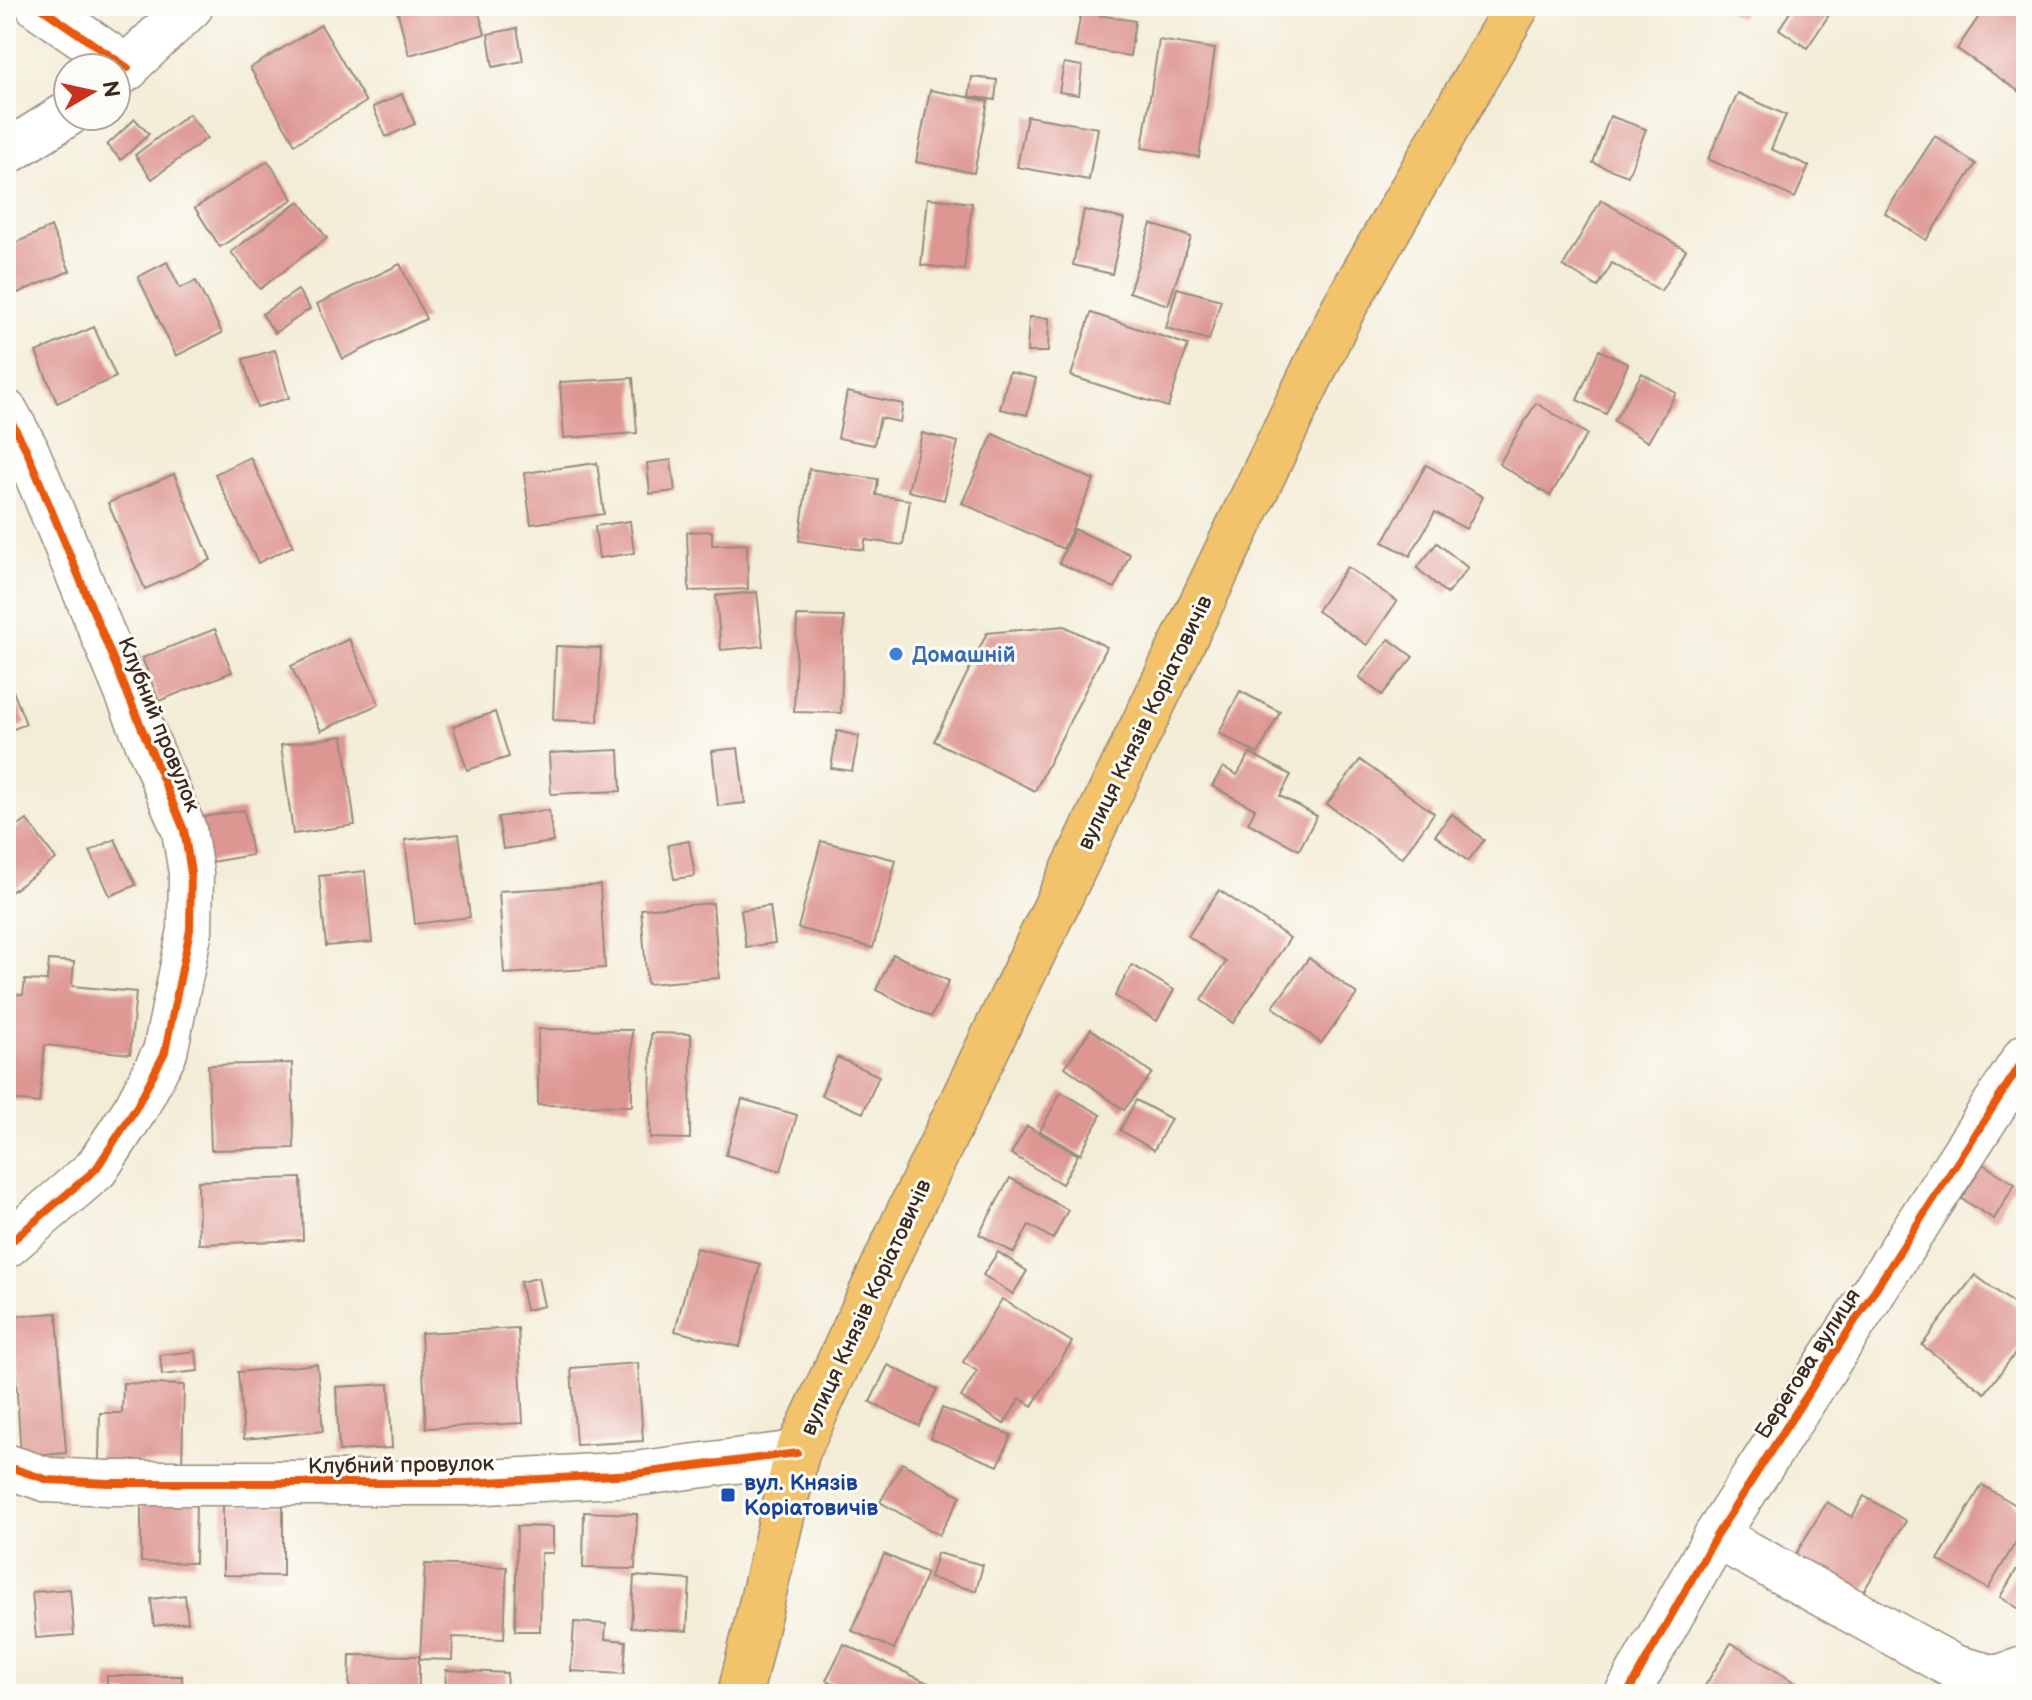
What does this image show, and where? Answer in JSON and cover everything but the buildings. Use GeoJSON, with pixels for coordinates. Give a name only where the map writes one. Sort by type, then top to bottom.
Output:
{"type":"FeatureCollection","features":[{"type":"Feature","properties":{"kind":"main road","name":"вулиця Князів Коріатовичів"},"geometry":{"type":"LineString","coordinates":[[740,1694],[797,1453],[916,1196],[1343,309],[1517,6]]}},
{"type":"Feature","properties":{"kind":"street"},"geometry":{"type":"LineString","coordinates":[[38,6],[97,52]]}},
{"type":"Feature","properties":{"kind":"street"},"geometry":{"type":"LineString","coordinates":[[132,62],[191,6]]}},
{"type":"Feature","properties":{"kind":"street"},"geometry":{"type":"LineString","coordinates":[[6,153],[52,124]]}},
{"type":"Feature","properties":{"kind":"street","name":"Клубний провулок"},"geometry":{"type":"LineString","coordinates":[[6,412],[26,449],[151,745],[184,830],[191,873],[190,930],[165,1052],[136,1108],[96,1169],[6,1246]]}},
{"type":"Feature","properties":{"kind":"street","name":"Берегова вулиця"},"geometry":{"type":"LineString","coordinates":[[1627,1694],[1716,1536],[2026,1056]]}},
{"type":"Feature","properties":{"kind":"street","name":"Клубний провулок"},"geometry":{"type":"LineString","coordinates":[[6,1466],[48,1480],[108,1483],[468,1483],[634,1474],[797,1453]]}},
{"type":"Feature","properties":{"kind":"street"},"geometry":{"type":"LineString","coordinates":[[1716,1536],[1954,1667],[1996,1678],[2026,1668]]}},
{"type":"Feature","properties":{"kind":"cycle path"},"geometry":{"type":"LineString","coordinates":[[38,6],[105,52]]}},
{"type":"Feature","properties":{"kind":"cycle path"},"geometry":{"type":"LineString","coordinates":[[6,412],[26,449],[184,830],[191,873],[190,930],[165,1052],[136,1108],[96,1169],[6,1246]]}},
{"type":"Feature","properties":{"kind":"cycle path"},"geometry":{"type":"LineString","coordinates":[[1627,1694],[1716,1536],[2026,1056]]}},
{"type":"Feature","properties":{"kind":"cycle path"},"geometry":{"type":"LineString","coordinates":[[6,1466],[48,1480],[108,1483],[468,1483],[634,1474],[797,1453]]}},
{"type":"Feature","properties":{"kind":"place","name":"Домашній"},"geometry":{"type":"Point","coordinates":[896,654]}},
{"type":"Feature","properties":{"kind":"place","name":"вул. Князів Коріатовичів"},"geometry":{"type":"Point","coordinates":[728,1495]}}]}
